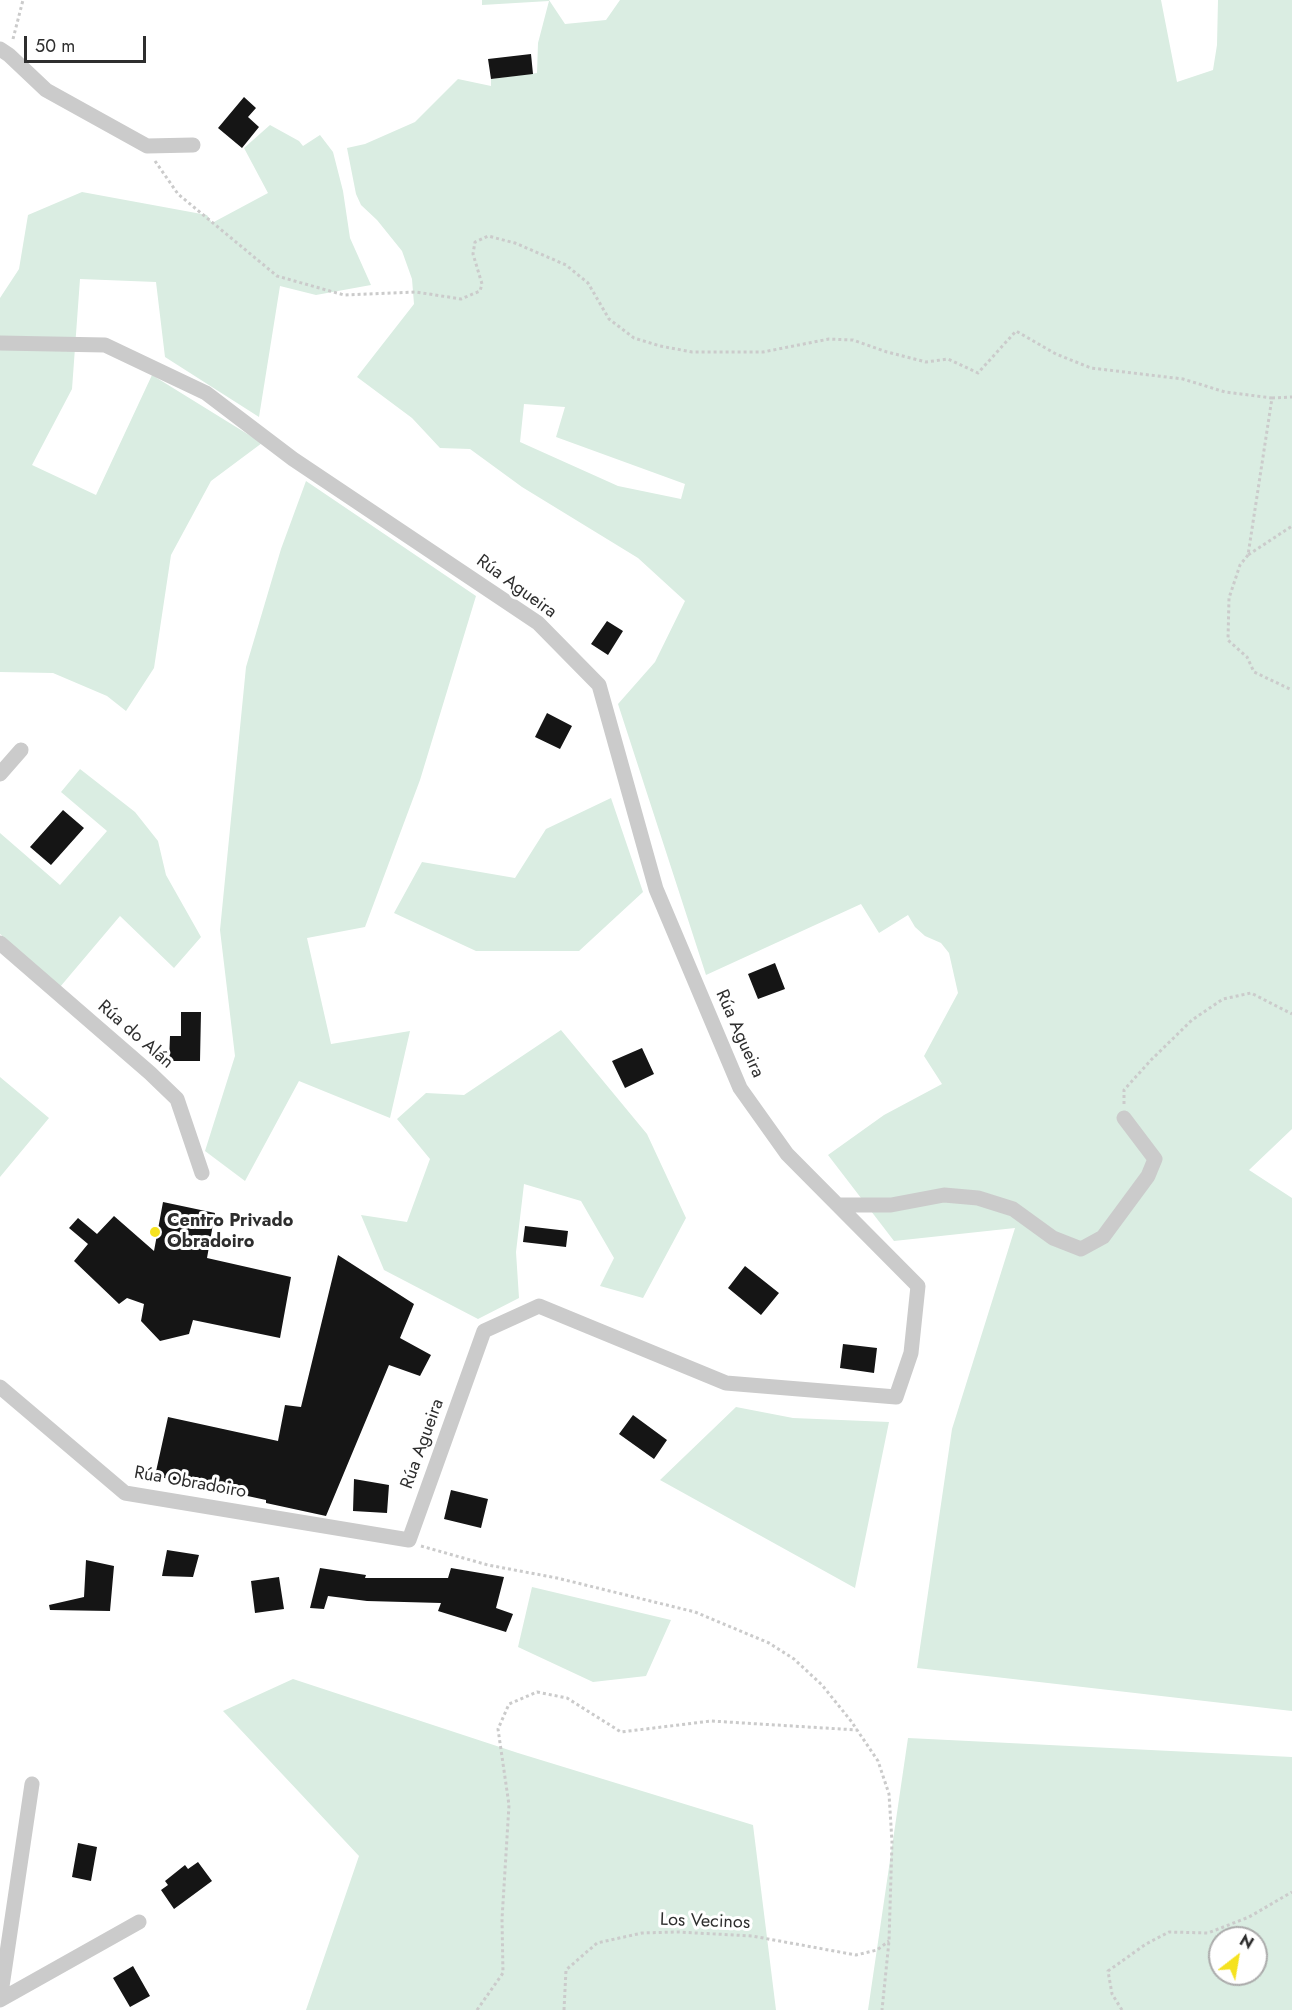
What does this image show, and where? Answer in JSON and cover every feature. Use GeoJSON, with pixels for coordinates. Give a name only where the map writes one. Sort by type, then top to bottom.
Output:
{"type":"FeatureCollection","features":[{"type":"Feature","properties":{"kind":"street"},"geometry":{"type":"LineString","coordinates":[[4,52],[46,90],[147,146],[193,145]]}},
{"type":"Feature","properties":{"kind":"street","name":"Rúa Agueira"},"geometry":{"type":"LineString","coordinates":[[0,343],[105,345],[206,393],[293,459],[538,623],[598,685],[656,889],[740,1088],[787,1154],[918,1286],[911,1353],[896,1397],[726,1383],[539,1306],[484,1331],[409,1540]]}},
{"type":"Feature","properties":{"kind":"street"},"geometry":{"type":"LineString","coordinates":[[0,774],[21,750]]}},
{"type":"Feature","properties":{"kind":"street","name":"Rúa do Alán"},"geometry":{"type":"LineString","coordinates":[[3,952],[150,1073],[177,1099],[202,1173]]}},
{"type":"Feature","properties":{"kind":"street"},"geometry":{"type":"LineString","coordinates":[[838,1205],[891,1205],[944,1195],[978,1198],[1013,1209],[1053,1238],[1081,1249],[1103,1237],[1149,1176],[1155,1159],[1124,1118]]}},
{"type":"Feature","properties":{"kind":"street","name":"Rúa Obradoiro"},"geometry":{"type":"LineString","coordinates":[[0,1387],[125,1493],[409,1540]]}},
{"type":"Feature","properties":{"kind":"street"},"geometry":{"type":"LineString","coordinates":[[0,2000],[32,1784]]}},
{"type":"Feature","properties":{"kind":"street"},"geometry":{"type":"LineString","coordinates":[[0,2000],[139,1922]]}},
{"type":"Feature","properties":{"kind":"path"},"geometry":{"type":"LineString","coordinates":[[4,52],[23,0]]}},
{"type":"Feature","properties":{"kind":"path"},"geometry":{"type":"LineString","coordinates":[[147,146],[159,169],[177,194],[277,276],[344,295],[416,292],[461,299],[480,291],[482,284],[473,254],[474,242],[488,236],[515,243],[566,265],[588,283],[609,319],[634,338],[660,346],[692,352],[763,352],[830,339],[853,340],[926,362],[948,359],[978,373],[1016,331],[1056,354],[1091,368],[1183,379],[1225,392],[1272,398],[1292,397]]}},
{"type":"Feature","properties":{"kind":"path"},"geometry":{"type":"LineString","coordinates":[[1248,555],[1272,398]]}},
{"type":"Feature","properties":{"kind":"path"},"geometry":{"type":"LineString","coordinates":[[1292,526],[1248,555],[1240,564],[1228,598],[1228,640],[1247,657],[1254,672],[1292,690]]}},
{"type":"Feature","properties":{"kind":"path"},"geometry":{"type":"LineString","coordinates":[[1124,1118],[1124,1090],[1150,1060],[1192,1020],[1223,999],[1251,993],[1292,1014]]}},
{"type":"Feature","properties":{"kind":"path"},"geometry":{"type":"LineString","coordinates":[[409,1540],[421,1546],[488,1565],[557,1578],[695,1612],[770,1643],[794,1659],[822,1685],[878,1761],[889,1794],[892,1842],[889,1941],[882,2010]]}},
{"type":"Feature","properties":{"kind":"path"},"geometry":{"type":"LineString","coordinates":[[477,2010],[503,1973],[502,1919],[509,1805],[498,1729],[509,1704],[537,1692],[567,1698],[621,1732],[711,1721],[857,1730]]}},
{"type":"Feature","properties":{"kind":"path"},"geometry":{"type":"LineString","coordinates":[[1122,2010],[1112,1994],[1108,1971],[1146,1944],[1169,1932],[1208,1933],[1249,1917],[1292,1892]]}},
{"type":"Feature","properties":{"kind":"path","name":"Los Vecinos"},"geometry":{"type":"LineString","coordinates":[[564,2010],[566,1970],[597,1943],[642,1933],[678,1932],[752,1936],[856,1955],[877,1950],[889,1941]]}},
{"type":"Feature","properties":{"kind":"green space"},"geometry":{"type":"Polygon","coordinates":[[[482,0],[549,0],[565,24],[606,20],[620,0],[1161,0],[1177,82],[1213,70],[1217,45],[1218,0],[1292,0],[1292,1129],[1249,1170],[1292,1198],[1292,1711],[917,1668],[952,1429],[1015,1228],[894,1241],[828,1155],[884,1115],[942,1084],[924,1056],[958,993],[949,953],[941,943],[925,936],[915,927],[908,915],[879,933],[861,904],[706,975],[618,704],[655,662],[685,601],[638,558],[522,487],[470,449],[440,448],[412,418],[357,377],[414,304],[412,279],[402,251],[377,220],[361,205],[356,194],[347,148],[365,144],[415,122],[458,79],[491,86],[491,79],[537,73],[538,43],[549,1],[482,5],[482,0]],[[524,404],[520,442],[618,486],[681,499],[685,484],[556,437],[565,407],[524,404]]]}},
{"type":"Feature","properties":{"kind":"green space"},"geometry":{"type":"Polygon","coordinates":[[[270,125],[299,141],[303,146],[320,135],[333,152],[343,191],[350,238],[371,285],[316,295],[280,286],[259,417],[165,357],[156,282],[80,279],[72,389],[32,465],[96,495],[152,375],[262,443],[211,481],[171,555],[154,668],[126,711],[107,696],[53,673],[0,672],[0,298],[19,269],[28,215],[82,192],[207,215],[212,223],[268,193],[244,148],[270,125]]]}},
{"type":"Feature","properties":{"kind":"green space"},"geometry":{"type":"Polygon","coordinates":[[[306,481],[476,596],[420,780],[365,927],[307,938],[331,1044],[410,1031],[390,1118],[299,1081],[245,1181],[205,1151],[235,1056],[220,930],[246,667],[281,549],[306,481]]]}},
{"type":"Feature","properties":{"kind":"green space"},"geometry":{"type":"Polygon","coordinates":[[[80,769],[135,812],[158,841],[166,875],[201,937],[174,968],[120,916],[60,987],[0,934],[0,833],[60,885],[107,831],[61,792],[80,769]]]}},
{"type":"Feature","properties":{"kind":"green space"},"geometry":{"type":"Polygon","coordinates":[[[611,798],[643,892],[579,951],[476,951],[394,913],[422,862],[515,878],[546,829],[611,798]]]}},
{"type":"Feature","properties":{"kind":"green space"},"geometry":{"type":"Polygon","coordinates":[[[561,1030],[647,1134],[686,1218],[643,1298],[600,1286],[614,1258],[581,1201],[524,1184],[516,1252],[519,1298],[478,1319],[384,1270],[361,1215],[407,1222],[430,1159],[397,1119],[426,1093],[464,1095],[561,1030]]]}},
{"type":"Feature","properties":{"kind":"green space"},"geometry":{"type":"Polygon","coordinates":[[[0,1077],[49,1118],[0,1177],[0,1077]]]}},
{"type":"Feature","properties":{"kind":"green space"},"geometry":{"type":"Polygon","coordinates":[[[736,1407],[793,1418],[889,1422],[855,1588],[660,1480],[736,1407]]]}},
{"type":"Feature","properties":{"kind":"green space"},"geometry":{"type":"Polygon","coordinates":[[[532,1587],[671,1620],[646,1676],[593,1682],[518,1647],[532,1587]]]}},
{"type":"Feature","properties":{"kind":"green space"},"geometry":{"type":"Polygon","coordinates":[[[293,1679],[518,1753],[753,1825],[776,2010],[306,2010],[359,1856],[223,1711],[293,1679]]]}},
{"type":"Feature","properties":{"kind":"green space"},"geometry":{"type":"Polygon","coordinates":[[[908,1738],[1292,1757],[1292,2010],[868,2010],[908,1738]]]}},
{"type":"Feature","properties":{"kind":"building"},"geometry":{"type":"Polygon","coordinates":[[[531,54],[533,74],[491,79],[488,59],[531,54]]]}},
{"type":"Feature","properties":{"kind":"building"},"geometry":{"type":"Polygon","coordinates":[[[244,97],[256,108],[248,117],[259,127],[242,148],[218,128],[244,97]]]}},
{"type":"Feature","properties":{"kind":"building"},"geometry":{"type":"Polygon","coordinates":[[[607,621],[623,631],[608,655],[591,644],[607,621]]]}},
{"type":"Feature","properties":{"kind":"building"},"geometry":{"type":"Polygon","coordinates":[[[547,713],[572,726],[560,749],[535,737],[547,713]]]}},
{"type":"Feature","properties":{"kind":"building"},"geometry":{"type":"Polygon","coordinates":[[[63,810],[84,828],[51,865],[30,847],[63,810]]]}},
{"type":"Feature","properties":{"kind":"building"},"geometry":{"type":"Polygon","coordinates":[[[775,963],[785,989],[758,999],[748,974],[775,963]]]}},
{"type":"Feature","properties":{"kind":"building"},"geometry":{"type":"Polygon","coordinates":[[[181,1012],[201,1012],[200,1061],[169,1061],[170,1036],[181,1036],[181,1012]]]}},
{"type":"Feature","properties":{"kind":"building"},"geometry":{"type":"Polygon","coordinates":[[[642,1048],[654,1074],[625,1088],[612,1061],[642,1048]]]}},
{"type":"Feature","properties":{"kind":"building"},"geometry":{"type":"Polygon","coordinates":[[[163,1202],[215,1213],[207,1258],[291,1277],[280,1338],[193,1320],[189,1334],[160,1341],[141,1321],[144,1304],[127,1298],[119,1304],[74,1261],[88,1244],[69,1228],[78,1218],[97,1234],[114,1216],[154,1251],[163,1202]]]}},
{"type":"Feature","properties":{"kind":"building"},"geometry":{"type":"Polygon","coordinates":[[[525,1226],[568,1231],[566,1247],[523,1242],[525,1226]]]}},
{"type":"Feature","properties":{"kind":"building"},"geometry":{"type":"Polygon","coordinates":[[[338,1255],[414,1304],[400,1338],[431,1355],[420,1376],[389,1365],[326,1516],[266,1503],[266,1500],[155,1476],[168,1417],[278,1441],[285,1405],[301,1407],[338,1255]]]}},
{"type":"Feature","properties":{"kind":"building"},"geometry":{"type":"Polygon","coordinates":[[[745,1266],[779,1293],[761,1315],[728,1288],[745,1266]]]}},
{"type":"Feature","properties":{"kind":"building"},"geometry":{"type":"Polygon","coordinates":[[[843,1344],[877,1348],[874,1373],[840,1368],[843,1344]]]}},
{"type":"Feature","properties":{"kind":"building"},"geometry":{"type":"Polygon","coordinates":[[[633,1415],[667,1440],[654,1459],[619,1434],[633,1415]]]}},
{"type":"Feature","properties":{"kind":"building"},"geometry":{"type":"Polygon","coordinates":[[[354,1479],[389,1485],[387,1513],[353,1511],[354,1479]]]}},
{"type":"Feature","properties":{"kind":"building"},"geometry":{"type":"Polygon","coordinates":[[[451,1490],[488,1499],[481,1528],[444,1519],[451,1490]]]}},
{"type":"Feature","properties":{"kind":"building"},"geometry":{"type":"Polygon","coordinates":[[[167,1550],[199,1555],[193,1577],[162,1576],[167,1550]]]}},
{"type":"Feature","properties":{"kind":"building"},"geometry":{"type":"Polygon","coordinates":[[[86,1560],[114,1566],[110,1611],[50,1610],[49,1605],[84,1597],[86,1560]]]}},
{"type":"Feature","properties":{"kind":"building"},"geometry":{"type":"Polygon","coordinates":[[[320,1568],[366,1575],[365,1578],[448,1578],[451,1568],[504,1577],[496,1608],[513,1614],[506,1632],[438,1611],[441,1603],[367,1601],[328,1596],[324,1609],[310,1608],[320,1568]]]}},
{"type":"Feature","properties":{"kind":"building"},"geometry":{"type":"Polygon","coordinates":[[[279,1577],[284,1609],[255,1613],[251,1581],[279,1577]]]}},
{"type":"Feature","properties":{"kind":"building"},"geometry":{"type":"Polygon","coordinates":[[[78,1843],[97,1847],[91,1881],[72,1877],[78,1843]]]}},
{"type":"Feature","properties":{"kind":"building"},"geometry":{"type":"Polygon","coordinates":[[[198,1862],[212,1881],[174,1909],[161,1890],[168,1885],[165,1881],[185,1865],[188,1869],[198,1862]]]}},
{"type":"Feature","properties":{"kind":"building"},"geometry":{"type":"Polygon","coordinates":[[[133,1966],[150,1996],[130,2007],[113,1978],[133,1966]]]}},
{"type":"Feature","properties":{"kind":"place","name":"Centro Privado Obradoiro"},"geometry":{"type":"Point","coordinates":[155,1232]}}]}
